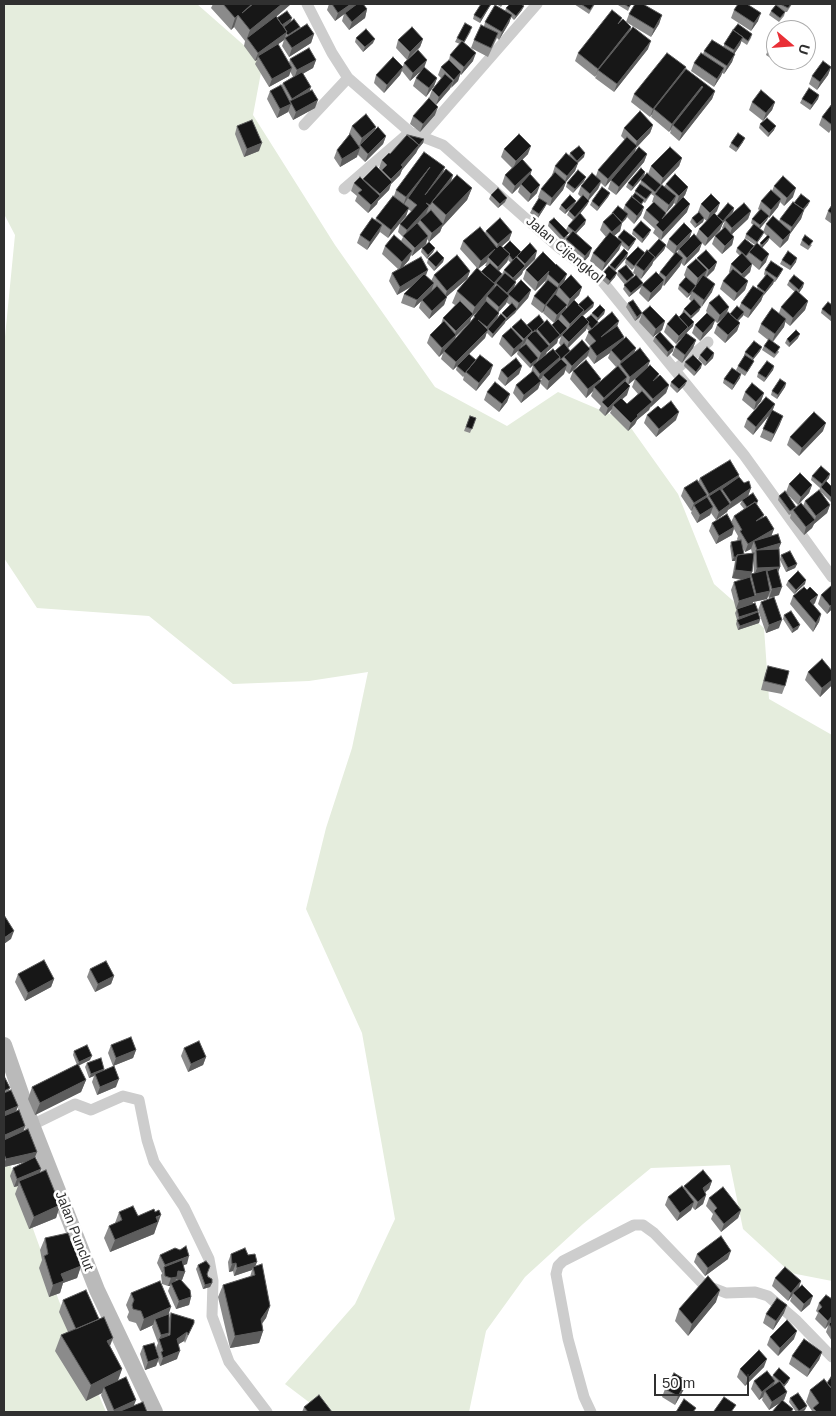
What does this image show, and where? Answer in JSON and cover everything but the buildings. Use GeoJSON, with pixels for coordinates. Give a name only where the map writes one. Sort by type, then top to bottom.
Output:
{"type":"FeatureCollection","features":[{"type":"Feature","properties":{"kind":"main road","name":"Jalan Punclut"},"geometry":{"type":"LineString","coordinates":[[4,1045],[32,1125],[97,1290],[155,1412]]}},
{"type":"Feature","properties":{"kind":"street","name":"Jalan Cijengkol"},"geometry":{"type":"LineString","coordinates":[[307,4],[332,53],[348,78],[410,132],[443,145],[558,247],[602,281],[744,455],[832,576]]}},
{"type":"Feature","properties":{"kind":"street"},"geometry":{"type":"LineString","coordinates":[[421,137],[537,4]]}},
{"type":"Feature","properties":{"kind":"street"},"geometry":{"type":"LineString","coordinates":[[304,125],[348,78]]}},
{"type":"Feature","properties":{"kind":"street"},"geometry":{"type":"LineString","coordinates":[[344,189],[410,132]]}},
{"type":"Feature","properties":{"kind":"street"},"geometry":{"type":"LineString","coordinates":[[675,370],[708,342]]}},
{"type":"Feature","properties":{"kind":"street"},"geometry":{"type":"LineString","coordinates":[[32,1125],[75,1104],[91,1110],[124,1096],[139,1100],[147,1140],[154,1162],[184,1207],[209,1259],[213,1282],[212,1316],[229,1362],[267,1412]]}},
{"type":"Feature","properties":{"kind":"street"},"geometry":{"type":"LineString","coordinates":[[591,1412],[584,1397],[568,1339],[556,1274],[558,1266],[563,1261],[634,1225],[644,1226],[654,1233],[703,1284],[726,1293],[755,1292],[768,1296],[797,1321],[832,1357]]}},
{"type":"Feature","properties":{"kind":"green space"},"geometry":{"type":"Polygon","coordinates":[[[4,4],[197,4],[263,62],[253,115],[335,245],[435,387],[507,426],[558,392],[626,421],[678,494],[714,584],[764,628],[769,699],[832,735],[832,1281],[791,1273],[743,1229],[730,1165],[651,1168],[583,1224],[525,1277],[486,1331],[469,1412],[322,1412],[285,1384],[355,1304],[395,1219],[362,1033],[306,909],[326,828],[352,748],[368,672],[309,681],[233,684],[149,616],[37,608],[4,558],[4,347],[15,235],[4,214],[4,4]]]}},
{"type":"Feature","properties":{"kind":"green space"},"geometry":{"type":"Polygon","coordinates":[[[4,1148],[59,1301],[106,1412],[4,1412],[4,1148]]]}}]}
